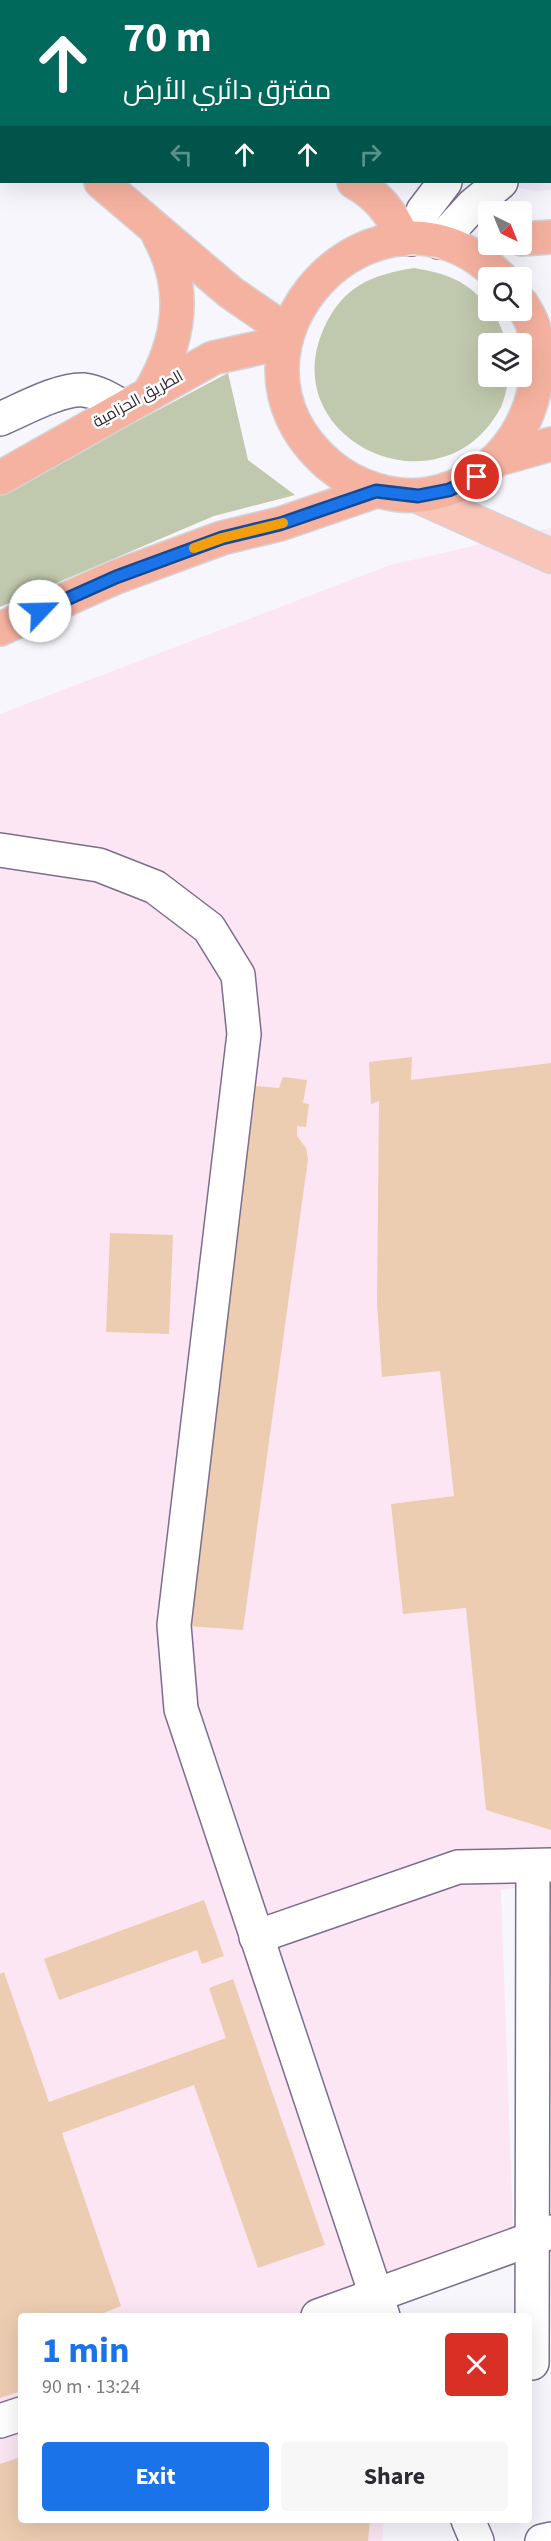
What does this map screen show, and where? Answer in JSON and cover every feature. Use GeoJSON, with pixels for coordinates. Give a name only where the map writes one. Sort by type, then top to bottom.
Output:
{"type":"FeatureCollection","features":[{"type":"Feature","properties":{"kind":"highway"},"geometry":{"type":"LineString","coordinates":[[102,183],[286,337]]}},
{"type":"Feature","properties":{"kind":"highway"},"geometry":{"type":"LineString","coordinates":[[356,183],[375,196],[388,210],[426,241],[487,263],[491,267]]}},
{"type":"Feature","properties":{"kind":"highway"},"geometry":{"type":"LineString","coordinates":[[136,399],[165,366],[174,338],[178,309],[176,280],[154,226]]}},
{"type":"Feature","properties":{"kind":"highway"},"geometry":{"type":"LineString","coordinates":[[532,238],[551,237]]}},
{"type":"Feature","properties":{"kind":"highway"},"geometry":{"type":"LineString","coordinates":[[478,242],[426,241],[372,245],[344,259],[319,278],[300,303],[286,337],[283,381],[293,418],[312,450],[341,476],[376,491],[418,496],[449,490],[477,477],[502,458],[526,422],[545,380],[530,321]]}},
{"type":"Feature","properties":{"kind":"highway","name":"الطريق الحزامية"},"geometry":{"type":"LineString","coordinates":[[0,478],[136,399],[213,358],[286,337]]}},
{"type":"Feature","properties":{"kind":"highway"},"geometry":{"type":"LineString","coordinates":[[502,458],[551,444]]}},
{"type":"Feature","properties":{"kind":"highway"},"geometry":{"type":"LineString","coordinates":[[0,629],[116,577],[222,538],[280,524],[376,491]]}},
{"type":"Feature","properties":{"kind":"main road"},"geometry":{"type":"LineString","coordinates":[[418,496],[551,556]]}},
{"type":"Feature","properties":{"kind":"street"},"geometry":{"type":"LineString","coordinates":[[426,241],[423,211],[444,183]]}},
{"type":"Feature","properties":{"kind":"street"},"geometry":{"type":"LineString","coordinates":[[426,241],[500,183]]}},
{"type":"Feature","properties":{"kind":"street"},"geometry":{"type":"LineString","coordinates":[[0,419],[56,396],[83,390],[105,396],[136,399]]}},
{"type":"Feature","properties":{"kind":"street"},"geometry":{"type":"LineString","coordinates":[[0,850],[99,865],[155,887],[209,928],[238,975],[244,1034],[174,1625],[181,1709],[379,2307]]}},
{"type":"Feature","properties":{"kind":"street"},"geometry":{"type":"LineString","coordinates":[[255,1937],[458,1867],[542,1866],[542,2236],[532,2363]]}},
{"type":"Feature","properties":{"kind":"street"},"geometry":{"type":"LineString","coordinates":[[338,2313],[379,2307],[542,2236]]}},
{"type":"Feature","properties":{"kind":"street"},"geometry":{"type":"LineString","coordinates":[[0,2421],[18,2415]]}},
{"type":"Feature","properties":{"kind":"street"},"geometry":{"type":"LineString","coordinates":[[469,2523],[477,2541]]}},
{"type":"Feature","properties":{"kind":"street"},"geometry":{"type":"LineString","coordinates":[[542,2541],[551,2539]]}},
{"type":"Feature","properties":{"kind":"shaded area"},"geometry":{"type":"Polygon","coordinates":[[[495,183],[551,183],[551,190],[535,191],[495,183]]]}},
{"type":"Feature","properties":{"kind":"shaded area"},"geometry":{"type":"Polygon","coordinates":[[[551,528],[551,1882],[501,1890],[513,2227],[355,2287],[363,2313],[18,2313],[18,2523],[384,2523],[382,2541],[0,2541],[0,714],[390,565],[551,528]]]}},
{"type":"Feature","properties":{"kind":"green space"},"geometry":{"type":"Polygon","coordinates":[[[414,268],[447,276],[464,284],[478,295],[478,321],[498,321],[503,333],[478,333],[478,387],[507,387],[501,407],[474,440],[441,458],[406,461],[371,451],[342,432],[322,403],[315,368],[324,328],[332,314],[349,292],[372,279],[414,268]]]}},
{"type":"Feature","properties":{"kind":"green space"},"geometry":{"type":"Polygon","coordinates":[[[228,373],[248,460],[295,495],[214,516],[0,607],[0,494],[228,373]]]}},
{"type":"Feature","properties":{"kind":"building"},"geometry":{"type":"Polygon","coordinates":[[[412,1057],[411,1080],[551,1063],[551,1830],[486,1810],[466,1608],[403,1614],[391,1504],[454,1496],[440,1371],[382,1377],[377,1304],[379,1101],[371,1104],[369,1062],[412,1057]]]}},
{"type":"Feature","properties":{"kind":"building"},"geometry":{"type":"Polygon","coordinates":[[[283,1077],[307,1080],[303,1103],[309,1104],[306,1127],[297,1126],[297,1136],[306,1148],[308,1159],[243,1630],[188,1626],[256,1086],[279,1088],[283,1077]]]}},
{"type":"Feature","properties":{"kind":"building"},"geometry":{"type":"Polygon","coordinates":[[[110,1233],[173,1235],[169,1334],[106,1332],[110,1233]]]}},
{"type":"Feature","properties":{"kind":"building"},"geometry":{"type":"Polygon","coordinates":[[[204,1900],[224,1956],[202,1964],[197,1950],[59,2000],[44,1959],[204,1900]]]}},
{"type":"Feature","properties":{"kind":"building"},"geometry":{"type":"Polygon","coordinates":[[[4,1972],[49,2102],[226,2038],[209,1988],[233,1979],[325,2245],[258,2268],[194,2085],[62,2133],[121,2306],[104,2313],[18,2313],[18,2392],[0,2398],[0,1974],[4,1972]]]}},
{"type":"Feature","properties":{"kind":"building"},"geometry":{"type":"Polygon","coordinates":[[[18,2458],[18,2523],[370,2523],[368,2541],[0,2541],[0,2464],[18,2458]]]}},
{"type":"Feature","properties":{"kind":"slow traffic"},"geometry":{"type":"LineString","coordinates":[[194,548],[222,538],[283,523]]}},
{"type":"Feature","properties":{"kind":"route"},"geometry":{"type":"LineString","coordinates":[[40,611],[116,577],[222,538],[280,524],[376,491],[418,496],[449,490],[477,477]]}}]}
